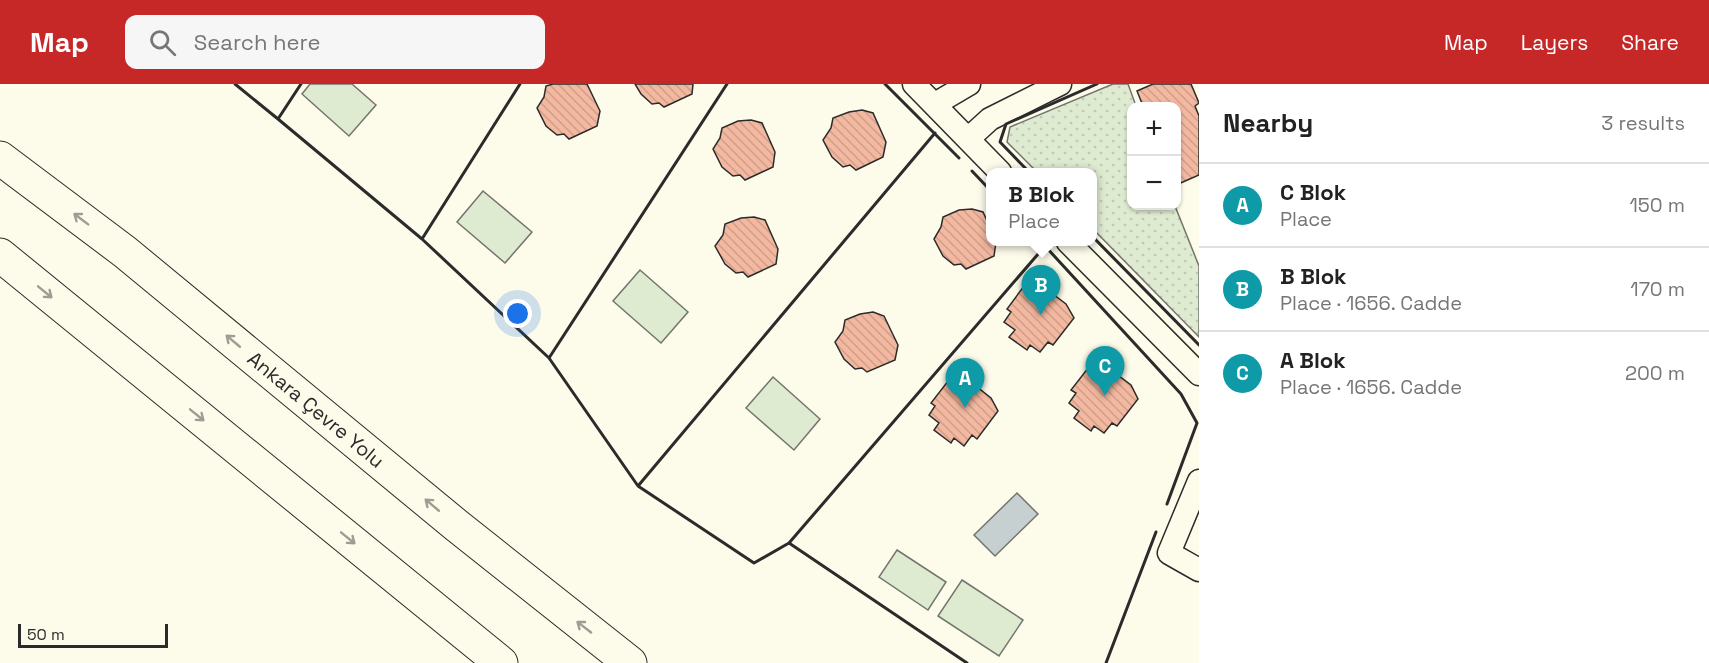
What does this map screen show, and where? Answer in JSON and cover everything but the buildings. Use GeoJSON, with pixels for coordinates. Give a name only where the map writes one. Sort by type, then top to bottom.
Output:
{"type":"FeatureCollection","features":[{"type":"Feature","properties":{"kind":"highway","name":"Ankara Çevre Yolu"},"geometry":{"type":"LineString","coordinates":[[0,158],[125,252],[456,525],[630,663]]}},
{"type":"Feature","properties":{"kind":"highway"},"geometry":{"type":"LineString","coordinates":[[0,255],[501,663]]}},
{"type":"Feature","properties":{"kind":"street"},"geometry":{"type":"LineString","coordinates":[[915,84],[996,168]]}},
{"type":"Feature","properties":{"kind":"street"},"geometry":{"type":"LineString","coordinates":[[935,105],[969,84]]}},
{"type":"Feature","properties":{"kind":"street"},"geometry":{"type":"LineString","coordinates":[[968,139],[990,119],[1060,84]]}},
{"type":"Feature","properties":{"kind":"street"},"geometry":{"type":"LineString","coordinates":[[1072,246],[1199,374]]}},
{"type":"Feature","properties":{"kind":"street"},"geometry":{"type":"LineString","coordinates":[[1199,481],[1169,553],[1199,570]]}},
{"type":"Feature","properties":{"kind":"green space"},"geometry":{"type":"Polygon","coordinates":[[[310,84],[352,84],[376,105],[349,136],[302,94],[310,84]]]}},
{"type":"Feature","properties":{"kind":"green space"},"geometry":{"type":"Polygon","coordinates":[[[1113,84],[1128,84],[1135,102],[1127,102],[1127,210],[1177,210],[1199,266],[1199,337],[1097,233],[1097,168],[1033,168],[1007,142],[1010,127],[1113,84]]]}},
{"type":"Feature","properties":{"kind":"green space"},"geometry":{"type":"Polygon","coordinates":[[[483,191],[532,232],[505,263],[457,222],[483,191]]]}},
{"type":"Feature","properties":{"kind":"green space"},"geometry":{"type":"Polygon","coordinates":[[[640,270],[688,312],[661,343],[613,301],[640,270]]]}},
{"type":"Feature","properties":{"kind":"green space"},"geometry":{"type":"Polygon","coordinates":[[[773,377],[820,419],[794,450],[746,408],[773,377]]]}},
{"type":"Feature","properties":{"kind":"green space"},"geometry":{"type":"Polygon","coordinates":[[[897,550],[946,582],[928,610],[879,577],[897,550]]]}},
{"type":"Feature","properties":{"kind":"green space"},"geometry":{"type":"Polygon","coordinates":[[[962,580],[1023,620],[999,656],[938,616],[962,580]]]}},
{"type":"Feature","properties":{"kind":"shaded area"},"geometry":{"type":"Polygon","coordinates":[[[1017,493],[1038,514],[995,556],[974,535],[1017,493]]]}},
{"type":"Feature","properties":{"kind":"wall"},"geometry":{"type":"LineString","coordinates":[[235,84],[278,119],[301,84]]}},
{"type":"Feature","properties":{"kind":"wall"},"geometry":{"type":"LineString","coordinates":[[278,119],[422,239],[520,84]]}},
{"type":"Feature","properties":{"kind":"wall"},"geometry":{"type":"LineString","coordinates":[[638,486],[549,358],[727,84]]}},
{"type":"Feature","properties":{"kind":"wall"},"geometry":{"type":"LineString","coordinates":[[885,84],[959,158]]}},
{"type":"Feature","properties":{"kind":"wall"},"geometry":{"type":"LineString","coordinates":[[1025,168],[1000,142],[1006,124],[1097,84]]}},
{"type":"Feature","properties":{"kind":"wall"},"geometry":{"type":"LineString","coordinates":[[789,543],[754,563],[638,486],[935,133]]}},
{"type":"Feature","properties":{"kind":"wall"},"geometry":{"type":"LineString","coordinates":[[972,171],[986,186]]}},
{"type":"Feature","properties":{"kind":"wall"},"geometry":{"type":"LineString","coordinates":[[422,239],[549,358]]}},
{"type":"Feature","properties":{"kind":"wall"},"geometry":{"type":"LineString","coordinates":[[1097,241],[1199,345]]}},
{"type":"Feature","properties":{"kind":"wall"},"geometry":{"type":"LineString","coordinates":[[967,663],[789,543],[1045,246],[1181,394],[1197,423],[1167,504]]}},
{"type":"Feature","properties":{"kind":"wall"},"geometry":{"type":"LineString","coordinates":[[1106,663],[1156,532]]}},
{"type":"Feature","properties":{"kind":"place","name":"B Blok"},"geometry":{"type":"Point","coordinates":[1041,315]}},
{"type":"Feature","properties":{"kind":"place","name":"A Blok"},"geometry":{"type":"Point","coordinates":[1105,396]}},
{"type":"Feature","properties":{"kind":"place","name":"C Blok"},"geometry":{"type":"Point","coordinates":[965,408]}}]}
